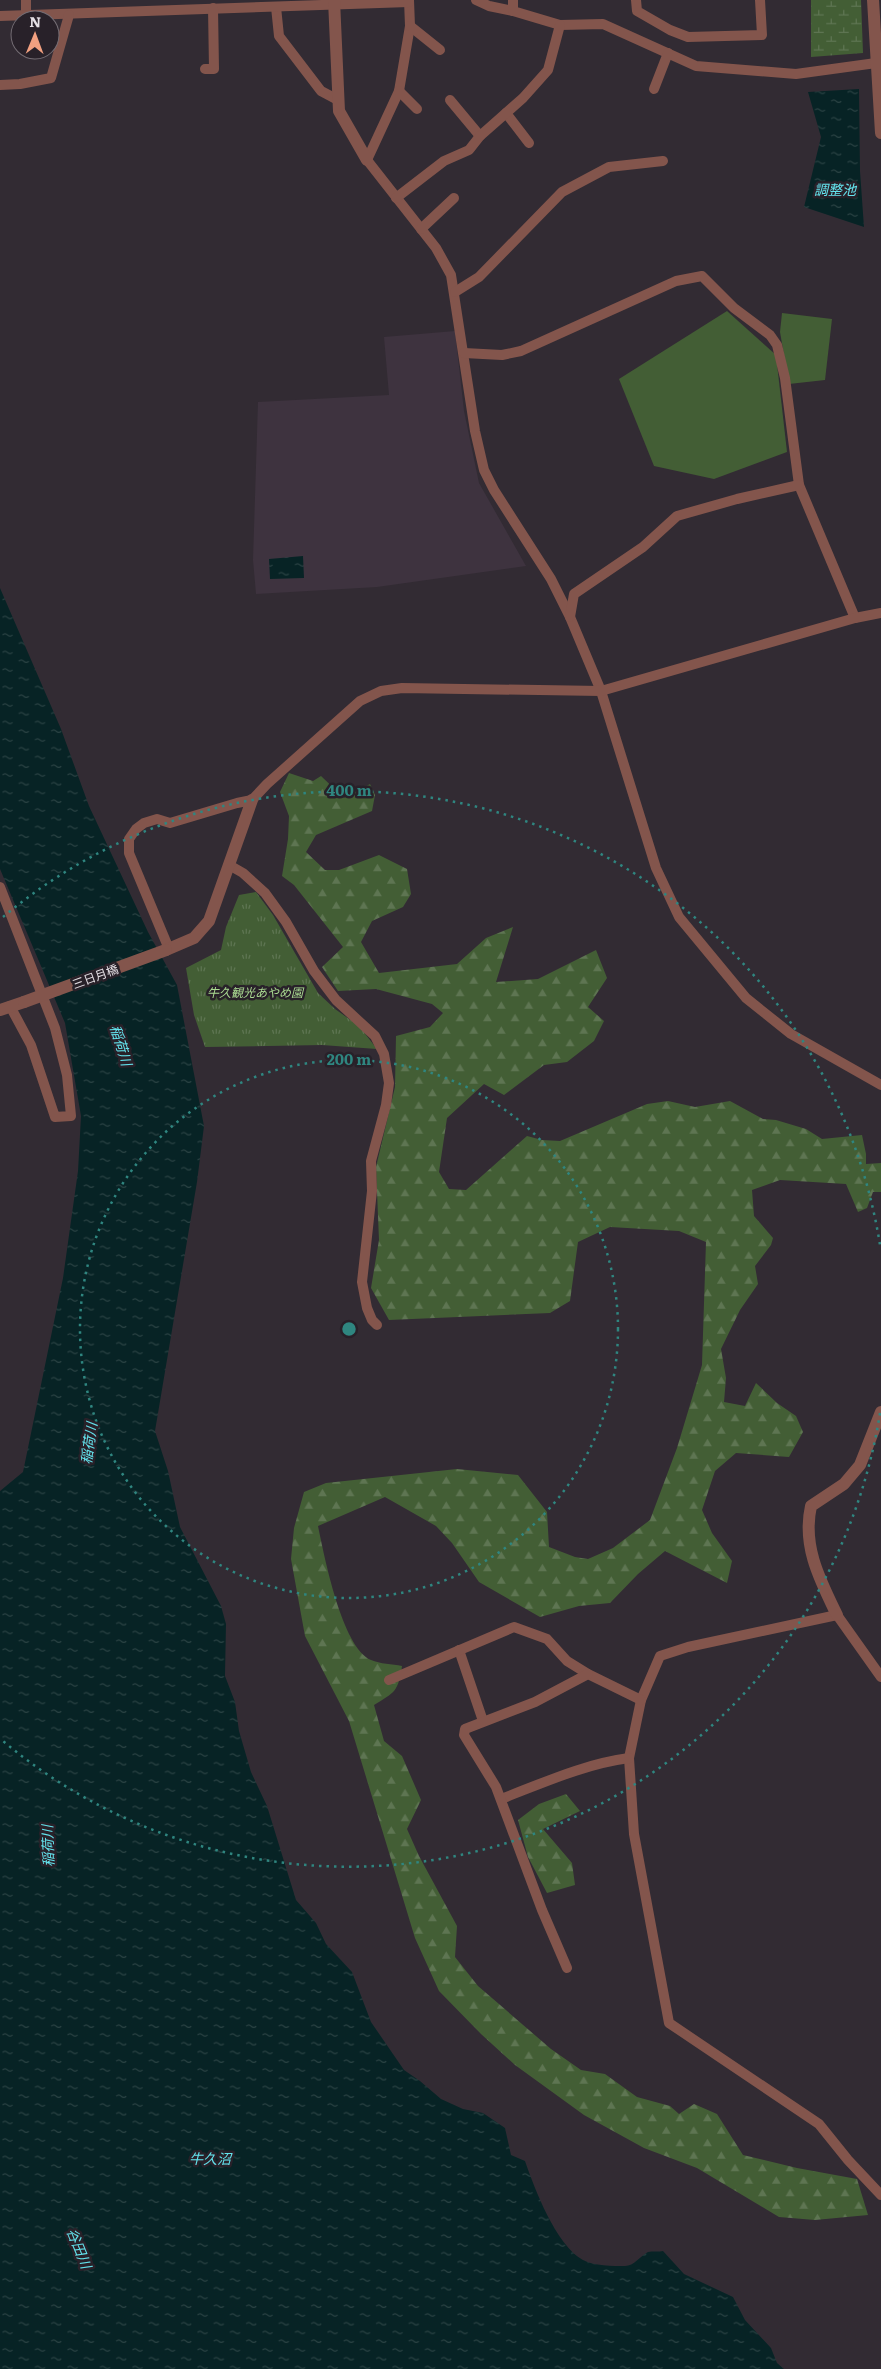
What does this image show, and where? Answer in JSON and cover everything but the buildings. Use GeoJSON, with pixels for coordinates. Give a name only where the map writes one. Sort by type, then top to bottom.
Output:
{"type":"FeatureCollection","features":[{"type":"Feature","properties":{"kind":"street"},"geometry":{"type":"LineString","coordinates":[[476,0],[489,6],[560,24],[603,24],[696,66],[796,74],[876,63]]}},
{"type":"Feature","properties":{"kind":"street"},"geometry":{"type":"LineString","coordinates":[[513,0],[513,11]]}},
{"type":"Feature","properties":{"kind":"street"},"geometry":{"type":"LineString","coordinates":[[636,0],[637,11],[670,30],[688,37],[762,35],[760,0]]}},
{"type":"Feature","properties":{"kind":"street"},"geometry":{"type":"LineString","coordinates":[[873,0],[881,133]]}},
{"type":"Feature","properties":{"kind":"street"},"geometry":{"type":"LineString","coordinates":[[60,15],[213,8],[252,3],[276,7],[334,2],[409,1],[410,26],[398,91],[367,160]]}},
{"type":"Feature","properties":{"kind":"street"},"geometry":{"type":"LineString","coordinates":[[334,2],[338,100],[341,118],[367,160],[445,263],[455,292],[475,431],[484,470],[502,503],[551,578],[570,617],[600,691],[656,868],[679,917],[746,998],[790,1034],[881,1085]]}},
{"type":"Feature","properties":{"kind":"street"},"geometry":{"type":"LineString","coordinates":[[276,7],[279,36],[321,91],[338,100]]}},
{"type":"Feature","properties":{"kind":"street"},"geometry":{"type":"LineString","coordinates":[[206,69],[214,69],[213,8]]}},
{"type":"Feature","properties":{"kind":"street"},"geometry":{"type":"LineString","coordinates":[[0,85],[20,84],[51,78],[68,15]]}},
{"type":"Feature","properties":{"kind":"street"},"geometry":{"type":"LineString","coordinates":[[396,198],[444,161],[469,150],[480,136],[523,98],[548,70],[560,24]]}},
{"type":"Feature","properties":{"kind":"street"},"geometry":{"type":"LineString","coordinates":[[410,26],[440,50]]}},
{"type":"Feature","properties":{"kind":"street"},"geometry":{"type":"LineString","coordinates":[[654,89],[668,53]]}},
{"type":"Feature","properties":{"kind":"street"},"geometry":{"type":"LineString","coordinates":[[398,91],[417,109]]}},
{"type":"Feature","properties":{"kind":"street"},"geometry":{"type":"LineString","coordinates":[[450,100],[480,136]]}},
{"type":"Feature","properties":{"kind":"street"},"geometry":{"type":"LineString","coordinates":[[506,113],[529,143]]}},
{"type":"Feature","properties":{"kind":"street"},"geometry":{"type":"LineString","coordinates":[[455,292],[479,276],[562,192],[609,167],[663,161]]}},
{"type":"Feature","properties":{"kind":"street"},"geometry":{"type":"LineString","coordinates":[[421,229],[454,198]]}},
{"type":"Feature","properties":{"kind":"street"},"geometry":{"type":"LineString","coordinates":[[464,353],[502,355],[521,351],[676,281],[702,276],[734,308],[770,335],[777,345],[785,378],[799,486],[855,618]]}},
{"type":"Feature","properties":{"kind":"street"},"geometry":{"type":"LineString","coordinates":[[570,617],[574,594],[643,547],[678,516],[737,499],[799,486]]}},
{"type":"Feature","properties":{"kind":"street"},"geometry":{"type":"LineString","coordinates":[[168,950],[128,853],[129,839],[136,829],[144,823],[157,819],[170,823],[252,800],[267,784],[352,707],[381,691],[402,688],[600,691],[855,618],[881,614]]}},
{"type":"Feature","properties":{"kind":"street","name":"三日月橋"},"geometry":{"type":"LineString","coordinates":[[5,1008],[168,950],[194,938],[209,921],[252,800]]}},
{"type":"Feature","properties":{"kind":"street"},"geometry":{"type":"LineString","coordinates":[[229,865],[242,872],[265,893],[286,922],[314,971],[336,1000],[375,1036],[384,1054],[389,1084],[386,1105],[371,1161],[372,1191],[362,1282],[367,1308],[372,1320],[377,1325]]}},
{"type":"Feature","properties":{"kind":"street"},"geometry":{"type":"LineString","coordinates":[[0,887],[56,1028],[67,1074],[71,1116],[55,1117],[31,1046],[5,1008]]}},
{"type":"Feature","properties":{"kind":"street"},"geometry":{"type":"LineString","coordinates":[[881,1412],[860,1466],[844,1484],[811,1506],[808,1520],[810,1547],[818,1574],[837,1616],[881,1677]]}},
{"type":"Feature","properties":{"kind":"street"},"geometry":{"type":"LineString","coordinates":[[837,1616],[688,1647],[660,1656],[641,1700],[629,1758],[634,1834],[669,2023],[819,2124],[848,2160],[881,2194]]}},
{"type":"Feature","properties":{"kind":"street"},"geometry":{"type":"LineString","coordinates":[[389,1680],[514,1627],[548,1639],[567,1661],[588,1674],[641,1700]]}},
{"type":"Feature","properties":{"kind":"street"},"geometry":{"type":"LineString","coordinates":[[459,1650],[483,1720]]}},
{"type":"Feature","properties":{"kind":"street"},"geometry":{"type":"LineString","coordinates":[[567,1968],[542,1910],[496,1787],[464,1735],[465,1729],[483,1720],[536,1702],[588,1674]]}},
{"type":"Feature","properties":{"kind":"street"},"geometry":{"type":"LineString","coordinates":[[501,1800],[574,1770],[605,1761],[629,1758]]}},
{"type":"Feature","properties":{"kind":"shaded area"},"geometry":{"type":"Polygon","coordinates":[[[455,331],[464,411],[479,483],[526,566],[377,587],[256,594],[253,560],[258,402],[389,395],[384,337],[455,331]]]}},
{"type":"Feature","properties":{"kind":"green space"},"geometry":{"type":"Polygon","coordinates":[[[811,0],[861,0],[863,53],[811,57],[811,0]]]}},
{"type":"Feature","properties":{"kind":"green space"},"geometry":{"type":"Polygon","coordinates":[[[727,311],[776,355],[787,452],[714,479],[654,466],[619,379],[727,311]]]}},
{"type":"Feature","properties":{"kind":"green space"},"geometry":{"type":"Polygon","coordinates":[[[782,313],[832,319],[825,380],[789,384],[780,332],[782,313]]]}},
{"type":"Feature","properties":{"kind":"green space"},"geometry":{"type":"Polygon","coordinates":[[[289,773],[313,781],[321,776],[344,798],[370,784],[375,795],[372,811],[316,835],[306,852],[325,870],[339,870],[379,855],[407,869],[411,894],[403,907],[372,921],[361,942],[379,973],[457,964],[486,938],[513,927],[496,982],[538,979],[596,950],[607,978],[588,1007],[604,1021],[594,1041],[567,1062],[544,1065],[504,1095],[484,1084],[447,1118],[439,1172],[449,1189],[466,1190],[527,1136],[542,1140],[560,1141],[647,1104],[668,1101],[695,1107],[730,1101],[763,1119],[776,1120],[806,1129],[822,1139],[862,1135],[866,1164],[881,1163],[881,1192],[873,1192],[867,1208],[858,1212],[846,1184],[780,1180],[752,1190],[754,1216],[773,1238],[771,1245],[755,1266],[758,1284],[740,1310],[721,1349],[726,1378],[724,1402],[745,1406],[756,1383],[777,1403],[796,1416],[803,1432],[789,1457],[736,1453],[715,1471],[702,1510],[712,1533],[732,1561],[727,1583],[665,1551],[638,1574],[610,1603],[579,1606],[540,1617],[479,1582],[452,1543],[436,1526],[385,1497],[318,1526],[336,1599],[351,1638],[361,1652],[371,1660],[402,1666],[397,1686],[391,1694],[374,1705],[384,1741],[402,1756],[421,1800],[407,1829],[419,1856],[457,1926],[455,1957],[478,1986],[551,2049],[581,2070],[605,2074],[637,2097],[670,2106],[679,2114],[694,2104],[717,2114],[743,2155],[797,2168],[857,2179],[868,2215],[815,2220],[779,2217],[697,2168],[644,2148],[584,2115],[515,2065],[481,2034],[439,1991],[415,1938],[349,1721],[305,1636],[291,1559],[294,1528],[304,1492],[326,1483],[457,1469],[518,1475],[547,1512],[549,1547],[575,1557],[588,1559],[613,1548],[650,1520],[677,1448],[702,1365],[706,1242],[679,1231],[610,1227],[578,1242],[570,1301],[550,1313],[389,1320],[371,1288],[379,1240],[376,1167],[395,1087],[396,1036],[430,1027],[443,1013],[432,1004],[376,989],[338,991],[322,967],[343,947],[294,885],[282,876],[288,839],[289,816],[280,792],[289,773]]]}},
{"type":"Feature","properties":{"kind":"green space","name":"牛久観光あやめ園"},"geometry":{"type":"Polygon","coordinates":[[[256,892],[273,915],[318,993],[335,1009],[359,1026],[377,1049],[322,1045],[205,1047],[194,1015],[186,968],[221,950],[226,927],[239,895],[256,892]]]}},
{"type":"Feature","properties":{"kind":"green space"},"geometry":{"type":"Polygon","coordinates":[[[566,1794],[580,1811],[543,1829],[572,1863],[575,1885],[547,1893],[528,1857],[518,1820],[539,1804],[566,1794]]]}},
{"type":"Feature","properties":{"kind":"water","name":"調整池"},"geometry":{"type":"Polygon","coordinates":[[[859,89],[860,171],[864,227],[804,207],[821,137],[808,92],[859,89]]]}},
{"type":"Feature","properties":{"kind":"water"},"geometry":{"type":"Polygon","coordinates":[[[303,556],[304,578],[270,579],[269,559],[303,556]]]}},
{"type":"Feature","properties":{"kind":"water","name":"牛久沼"},"geometry":{"type":"Polygon","coordinates":[[[0,588],[61,729],[89,806],[148,932],[177,985],[204,1126],[197,1182],[155,1431],[168,1471],[180,1527],[221,1606],[226,1624],[225,1676],[235,1702],[239,1731],[251,1772],[267,1806],[296,1900],[316,1923],[326,1944],[352,1972],[371,2022],[404,2070],[441,2099],[463,2109],[483,2113],[505,2128],[511,2155],[525,2161],[534,2187],[555,2230],[573,2253],[583,2260],[593,2263],[628,2266],[648,2252],[663,2251],[684,2274],[733,2297],[745,2320],[771,2348],[777,2363],[784,2369],[0,2369],[0,1491],[23,1472],[63,1278],[78,1171],[81,1116],[65,1023],[0,869],[0,588]]]}},
{"type":"Feature","properties":{"kind":"water label","name":"稲荷川"},"geometry":{"type":"Point","coordinates":[122,1045]}},
{"type":"Feature","properties":{"kind":"water label","name":"稲荷川"},"geometry":{"type":"Point","coordinates":[88,1443]}},
{"type":"Feature","properties":{"kind":"water label","name":"稲荷川"},"geometry":{"type":"Point","coordinates":[47,1846]}},
{"type":"Feature","properties":{"kind":"water label","name":"谷田川"},"geometry":{"type":"Point","coordinates":[80,2248]}}]}
